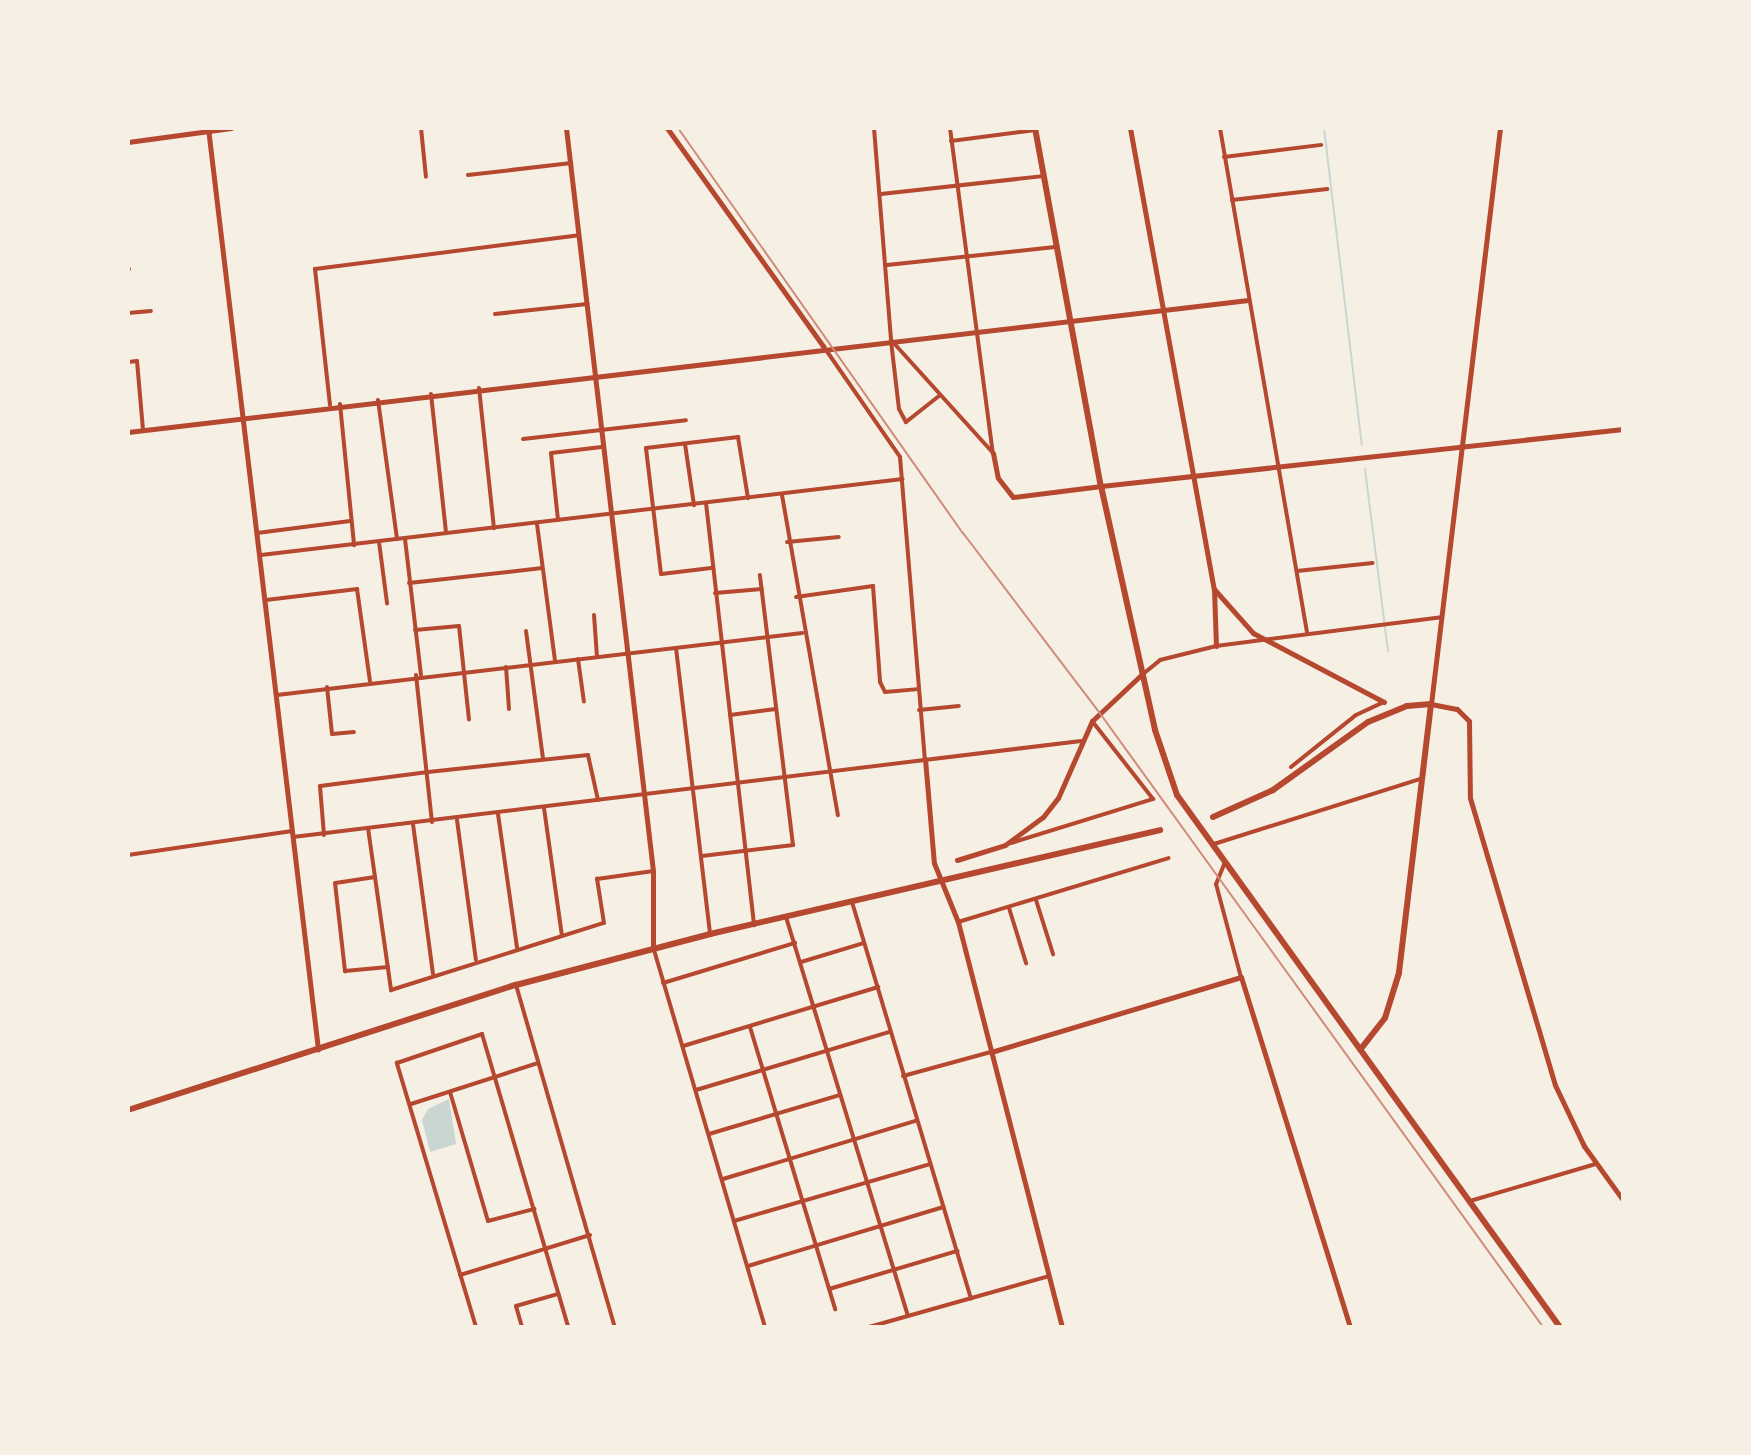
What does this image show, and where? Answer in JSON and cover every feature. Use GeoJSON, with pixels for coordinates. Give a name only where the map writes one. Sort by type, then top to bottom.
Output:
{"type":"FeatureCollection","features":[{"type":"Feature","properties":{"kind":"main road"},"geometry":{"type":"LineString","coordinates":[[1035,129],[1101,486],[1143,674],[1170,777],[1212,845],[1362,1047],[1560,1327]]}},
{"type":"Feature","properties":{"kind":"main road"},"geometry":{"type":"LineString","coordinates":[[1213,817],[1273,790],[1368,722],[1407,706],[1431,704],[1399,973],[1385,1018],[1362,1047]]}},
{"type":"Feature","properties":{"kind":"main road"},"geometry":{"type":"LineString","coordinates":[[128,1110],[516,985],[710,934],[1160,830]]}},
{"type":"Feature","properties":{"kind":"street"},"geometry":{"type":"LineString","coordinates":[[128,142],[231,128]]}},
{"type":"Feature","properties":{"kind":"street"},"geometry":{"type":"LineString","coordinates":[[421,128],[426,177]]}},
{"type":"Feature","properties":{"kind":"street"},"geometry":{"type":"LineString","coordinates":[[566,128],[653,871],[653,948],[765,1327]]}},
{"type":"Feature","properties":{"kind":"street"},"geometry":{"type":"LineString","coordinates":[[667,128],[892,441],[903,479],[919,710],[934,863],[958,922],[1062,1327]]}},
{"type":"Feature","properties":{"kind":"street"},"geometry":{"type":"LineString","coordinates":[[874,128],[899,409],[906,422],[939,396]]}},
{"type":"Feature","properties":{"kind":"street"},"geometry":{"type":"LineString","coordinates":[[950,128],[993,453],[1000,484],[1013,497],[1623,429]]}},
{"type":"Feature","properties":{"kind":"street"},"geometry":{"type":"LineString","coordinates":[[1130,128],[1190,476],[1214,589],[1216,646]]}},
{"type":"Feature","properties":{"kind":"street"},"geometry":{"type":"LineString","coordinates":[[1220,128],[1307,632]]}},
{"type":"Feature","properties":{"kind":"street"},"geometry":{"type":"LineString","coordinates":[[1500,128],[1431,704],[1457,709],[1469,721],[1472,806],[1555,1085],[1596,1164],[1623,1200]]}},
{"type":"Feature","properties":{"kind":"street"},"geometry":{"type":"LineString","coordinates":[[208,129],[245,417],[318,1050]]}},
{"type":"Feature","properties":{"kind":"street"},"geometry":{"type":"LineString","coordinates":[[951,141],[1035,129]]}},
{"type":"Feature","properties":{"kind":"street"},"geometry":{"type":"LineString","coordinates":[[1224,157],[1321,145]]}},
{"type":"Feature","properties":{"kind":"street"},"geometry":{"type":"LineString","coordinates":[[468,175],[571,163]]}},
{"type":"Feature","properties":{"kind":"street"},"geometry":{"type":"LineString","coordinates":[[881,194],[1043,176]]}},
{"type":"Feature","properties":{"kind":"street"},"geometry":{"type":"LineString","coordinates":[[1232,200],[1327,189]]}},
{"type":"Feature","properties":{"kind":"street"},"geometry":{"type":"LineString","coordinates":[[330,405],[315,269],[579,235]]}},
{"type":"Feature","properties":{"kind":"street"},"geometry":{"type":"LineString","coordinates":[[887,265],[1056,246]]}},
{"type":"Feature","properties":{"kind":"street"},"geometry":{"type":"LineString","coordinates":[[128,432],[330,405],[1248,300]]}},
{"type":"Feature","properties":{"kind":"street"},"geometry":{"type":"LineString","coordinates":[[495,314],[587,304]]}},
{"type":"Feature","properties":{"kind":"street"},"geometry":{"type":"LineString","coordinates":[[128,313],[151,311]]}},
{"type":"Feature","properties":{"kind":"street"},"geometry":{"type":"LineString","coordinates":[[891,340],[993,453]]}},
{"type":"Feature","properties":{"kind":"street"},"geometry":{"type":"LineString","coordinates":[[128,362],[137,361],[143,430]]}},
{"type":"Feature","properties":{"kind":"street"},"geometry":{"type":"LineString","coordinates":[[479,388],[494,528]]}},
{"type":"Feature","properties":{"kind":"street"},"geometry":{"type":"LineString","coordinates":[[431,394],[446,533]]}},
{"type":"Feature","properties":{"kind":"street"},"geometry":{"type":"LineString","coordinates":[[378,400],[397,539]]}},
{"type":"Feature","properties":{"kind":"street"},"geometry":{"type":"LineString","coordinates":[[340,404],[354,545]]}},
{"type":"Feature","properties":{"kind":"street"},"geometry":{"type":"LineString","coordinates":[[523,439],[686,420]]}},
{"type":"Feature","properties":{"kind":"street"},"geometry":{"type":"LineString","coordinates":[[711,568],[661,574],[646,448],[738,437],[748,498]]}},
{"type":"Feature","properties":{"kind":"street"},"geometry":{"type":"LineString","coordinates":[[685,443],[694,505]]}},
{"type":"Feature","properties":{"kind":"street"},"geometry":{"type":"LineString","coordinates":[[558,520],[551,453],[602,447]]}},
{"type":"Feature","properties":{"kind":"street"},"geometry":{"type":"LineString","coordinates":[[261,555],[903,479]]}},
{"type":"Feature","properties":{"kind":"street"},"geometry":{"type":"LineString","coordinates":[[782,495],[802,633],[838,815]]}},
{"type":"Feature","properties":{"kind":"street"},"geometry":{"type":"LineString","coordinates":[[706,503],[754,925]]}},
{"type":"Feature","properties":{"kind":"street"},"geometry":{"type":"LineString","coordinates":[[257,533],[351,521]]}},
{"type":"Feature","properties":{"kind":"street"},"geometry":{"type":"LineString","coordinates":[[537,524],[555,660]]}},
{"type":"Feature","properties":{"kind":"street"},"geometry":{"type":"LineString","coordinates":[[405,537],[432,822]]}},
{"type":"Feature","properties":{"kind":"street"},"geometry":{"type":"LineString","coordinates":[[787,542],[839,537]]}},
{"type":"Feature","properties":{"kind":"street"},"geometry":{"type":"LineString","coordinates":[[379,542],[387,603]]}},
{"type":"Feature","properties":{"kind":"street"},"geometry":{"type":"LineString","coordinates":[[1297,571],[1373,563]]}},
{"type":"Feature","properties":{"kind":"street"},"geometry":{"type":"LineString","coordinates":[[409,583],[542,568]]}},
{"type":"Feature","properties":{"kind":"street"},"geometry":{"type":"LineString","coordinates":[[702,856],[793,845],[760,575]]}},
{"type":"Feature","properties":{"kind":"street"},"geometry":{"type":"LineString","coordinates":[[796,597],[873,586],[880,682],[885,692],[918,689]]}},
{"type":"Feature","properties":{"kind":"street"},"geometry":{"type":"LineString","coordinates":[[266,600],[357,589],[370,681]]}},
{"type":"Feature","properties":{"kind":"street"},"geometry":{"type":"LineString","coordinates":[[715,593],[762,589]]}},
{"type":"Feature","properties":{"kind":"street"},"geometry":{"type":"LineString","coordinates":[[1214,589],[1241,624],[1267,641],[1384,702]]}},
{"type":"Feature","properties":{"kind":"street"},"geometry":{"type":"LineString","coordinates":[[594,615],[597,657]]}},
{"type":"Feature","properties":{"kind":"street"},"geometry":{"type":"LineString","coordinates":[[1005,845],[1043,817],[1058,798],[1092,721],[1160,660],[1216,646],[1267,641],[1307,632],[1441,617]]}},
{"type":"Feature","properties":{"kind":"street"},"geometry":{"type":"LineString","coordinates":[[415,630],[459,626],[469,719]]}},
{"type":"Feature","properties":{"kind":"street"},"geometry":{"type":"LineString","coordinates":[[526,631],[543,758]]}},
{"type":"Feature","properties":{"kind":"street"},"geometry":{"type":"LineString","coordinates":[[277,695],[419,675],[802,633]]}},
{"type":"Feature","properties":{"kind":"street"},"geometry":{"type":"LineString","coordinates":[[676,648],[710,934]]}},
{"type":"Feature","properties":{"kind":"street"},"geometry":{"type":"LineString","coordinates":[[578,659],[584,702]]}},
{"type":"Feature","properties":{"kind":"street"},"geometry":{"type":"LineString","coordinates":[[505,666],[509,709]]}},
{"type":"Feature","properties":{"kind":"street"},"geometry":{"type":"LineString","coordinates":[[327,687],[332,734],[354,732]]}},
{"type":"Feature","properties":{"kind":"street"},"geometry":{"type":"LineString","coordinates":[[1291,767],[1356,715],[1384,702]]}},
{"type":"Feature","properties":{"kind":"street"},"geometry":{"type":"LineString","coordinates":[[919,710],[959,706]]}},
{"type":"Feature","properties":{"kind":"street"},"geometry":{"type":"LineString","coordinates":[[730,715],[776,709]]}},
{"type":"Feature","properties":{"kind":"street"},"geometry":{"type":"LineString","coordinates":[[957,860],[1153,799],[1092,721]]}},
{"type":"Feature","properties":{"kind":"street"},"geometry":{"type":"LineString","coordinates":[[128,855],[292,834],[324,835],[457,820],[1081,741]]}},
{"type":"Feature","properties":{"kind":"street"},"geometry":{"type":"LineString","coordinates":[[324,835],[320,786],[428,772],[588,755],[598,801]]}},
{"type":"Feature","properties":{"kind":"street"},"geometry":{"type":"LineString","coordinates":[[1212,845],[1423,778]]}},
{"type":"Feature","properties":{"kind":"street"},"geometry":{"type":"LineString","coordinates":[[544,808],[562,936]]}},
{"type":"Feature","properties":{"kind":"street"},"geometry":{"type":"LineString","coordinates":[[498,814],[517,948]]}},
{"type":"Feature","properties":{"kind":"street"},"geometry":{"type":"LineString","coordinates":[[457,820],[477,961]]}},
{"type":"Feature","properties":{"kind":"street"},"geometry":{"type":"LineString","coordinates":[[413,824],[433,974]]}},
{"type":"Feature","properties":{"kind":"street"},"geometry":{"type":"LineString","coordinates":[[368,828],[391,990],[433,974],[604,923],[597,879],[653,871]]}},
{"type":"Feature","properties":{"kind":"street"},"geometry":{"type":"LineString","coordinates":[[958,922],[1169,858]]}},
{"type":"Feature","properties":{"kind":"street"},"geometry":{"type":"LineString","coordinates":[[1225,862],[1216,884],[1241,977],[1350,1327]]}},
{"type":"Feature","properties":{"kind":"street"},"geometry":{"type":"LineString","coordinates":[[375,877],[335,883],[345,971],[388,967]]}},
{"type":"Feature","properties":{"kind":"street"},"geometry":{"type":"LineString","coordinates":[[1036,900],[1053,954]]}},
{"type":"Feature","properties":{"kind":"street"},"geometry":{"type":"LineString","coordinates":[[852,902],[915,1121],[971,1299]]}},
{"type":"Feature","properties":{"kind":"street"},"geometry":{"type":"LineString","coordinates":[[1009,908],[1026,963]]}},
{"type":"Feature","properties":{"kind":"street"},"geometry":{"type":"LineString","coordinates":[[786,917],[908,1315]]}},
{"type":"Feature","properties":{"kind":"street"},"geometry":{"type":"LineString","coordinates":[[662,983],[795,943]]}},
{"type":"Feature","properties":{"kind":"street"},"geometry":{"type":"LineString","coordinates":[[800,962],[864,943]]}},
{"type":"Feature","properties":{"kind":"street"},"geometry":{"type":"LineString","coordinates":[[903,1076],[1241,977]]}},
{"type":"Feature","properties":{"kind":"street"},"geometry":{"type":"LineString","coordinates":[[516,985],[615,1327]]}},
{"type":"Feature","properties":{"kind":"street"},"geometry":{"type":"LineString","coordinates":[[683,1046],[878,987]]}},
{"type":"Feature","properties":{"kind":"street"},"geometry":{"type":"LineString","coordinates":[[750,1027],[835,1309]]}},
{"type":"Feature","properties":{"kind":"street"},"geometry":{"type":"LineString","coordinates":[[696,1090],[889,1032]]}},
{"type":"Feature","properties":{"kind":"street"},"geometry":{"type":"LineString","coordinates":[[476,1327],[397,1063],[482,1034],[568,1327]]}},
{"type":"Feature","properties":{"kind":"street"},"geometry":{"type":"LineString","coordinates":[[410,1104],[538,1063]]}},
{"type":"Feature","properties":{"kind":"street"},"geometry":{"type":"LineString","coordinates":[[450,1092],[488,1221],[534,1209]]}},
{"type":"Feature","properties":{"kind":"street"},"geometry":{"type":"LineString","coordinates":[[709,1134],[840,1095]]}},
{"type":"Feature","properties":{"kind":"street"},"geometry":{"type":"LineString","coordinates":[[722,1180],[915,1121]]}},
{"type":"Feature","properties":{"kind":"street"},"geometry":{"type":"LineString","coordinates":[[734,1221],[930,1164]]}},
{"type":"Feature","properties":{"kind":"street"},"geometry":{"type":"LineString","coordinates":[[1470,1201],[1596,1164]]}},
{"type":"Feature","properties":{"kind":"street"},"geometry":{"type":"LineString","coordinates":[[748,1266],[943,1207]]}},
{"type":"Feature","properties":{"kind":"street"},"geometry":{"type":"LineString","coordinates":[[460,1275],[590,1235]]}},
{"type":"Feature","properties":{"kind":"street"},"geometry":{"type":"LineString","coordinates":[[829,1289],[957,1251]]}},
{"type":"Feature","properties":{"kind":"street"},"geometry":{"type":"LineString","coordinates":[[869,1327],[1049,1276]]}},
{"type":"Feature","properties":{"kind":"street"},"geometry":{"type":"LineString","coordinates":[[522,1327],[516,1306],[558,1294]]}},
{"type":"Feature","properties":{"kind":"shaded area"},"geometry":{"type":"Polygon","coordinates":[[[449,1099],[456,1144],[430,1152],[422,1120],[428,1109],[449,1099]]]}},
{"type":"Feature","properties":{"kind":"waterway"},"geometry":{"type":"LineString","coordinates":[[1324,128],[1362,445]]}},
{"type":"Feature","properties":{"kind":"waterway"},"geometry":{"type":"LineString","coordinates":[[1365,469],[1388,652]]}},
{"type":"Feature","properties":{"kind":"railway"},"geometry":{"type":"LineString","coordinates":[[678,128],[963,533],[1099,712],[1543,1327]]}}]}
